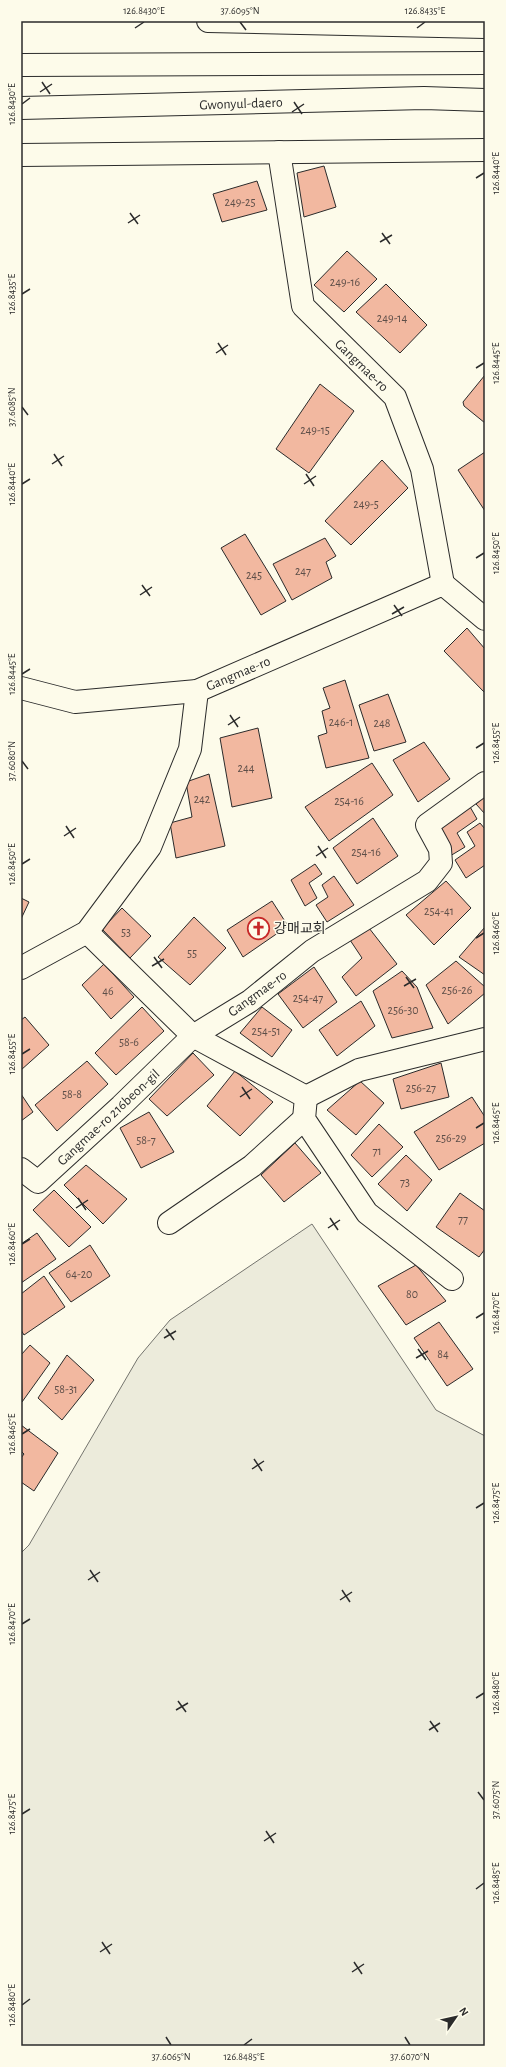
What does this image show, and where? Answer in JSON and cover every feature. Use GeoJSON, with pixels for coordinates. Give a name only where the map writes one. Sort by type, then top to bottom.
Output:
{"type":"FeatureCollection","features":[{"type":"Feature","properties":{"kind":"main road"},"geometry":{"type":"LineString","coordinates":[[208,21],[485,27]]}},
{"type":"Feature","properties":{"kind":"main road"},"geometry":{"type":"LineString","coordinates":[[21,65],[485,63]]}},
{"type":"Feature","properties":{"kind":"main road","name":"Gwonyul-daero"},"geometry":{"type":"LineString","coordinates":[[21,108],[424,98],[485,100]]}},
{"type":"Feature","properties":{"kind":"main road"},"geometry":{"type":"LineString","coordinates":[[21,155],[485,150]]}},
{"type":"Feature","properties":{"kind":"main road","name":"Gangmae-ro"},"geometry":{"type":"LineString","coordinates":[[21,688],[75,702],[197,691],[443,584],[422,469],[395,397],[302,306],[279,152]]}},
{"type":"Feature","properties":{"kind":"main road"},"geometry":{"type":"LineString","coordinates":[[443,584],[485,618]]}},
{"type":"Feature","properties":{"kind":"main road"},"geometry":{"type":"LineString","coordinates":[[21,968],[87,932],[150,847],[190,749],[197,691]]}},
{"type":"Feature","properties":{"kind":"main road","name":"Gangmae-ro"},"geometry":{"type":"LineString","coordinates":[[193,1036],[250,1001],[312,951],[428,881],[441,863],[440,850],[427,825],[485,783]]}},
{"type":"Feature","properties":{"kind":"main road"},"geometry":{"type":"LineString","coordinates":[[87,932],[193,1036],[305,1108],[367,1213],[452,1279]]}},
{"type":"Feature","properties":{"kind":"main road","name":"Gangmae-ro 216beon-gil"},"geometry":{"type":"LineString","coordinates":[[21,1169],[38,1182],[121,1106],[193,1036]]}},
{"type":"Feature","properties":{"kind":"main road"},"geometry":{"type":"LineString","coordinates":[[169,1223],[252,1166],[305,1108],[359,1070],[485,1039]]}},
{"type":"Feature","properties":{"kind":"shaded area"},"geometry":{"type":"Polygon","coordinates":[[[312,1224],[436,1410],[485,1436],[485,2046],[21,2046],[21,1553],[29,1545],[138,1358],[170,1320],[312,1224]]]}},
{"type":"Feature","properties":{"kind":"building"},"geometry":{"type":"Polygon","coordinates":[[[324,166],[336,207],[304,217],[297,173],[324,166]]]}},
{"type":"Feature","properties":{"kind":"building"},"geometry":{"type":"Polygon","coordinates":[[[257,181],[267,210],[222,222],[213,194],[257,181]]]}},
{"type":"Feature","properties":{"kind":"building"},"geometry":{"type":"Polygon","coordinates":[[[347,251],[377,279],[344,312],[314,285],[347,251]]]}},
{"type":"Feature","properties":{"kind":"building"},"geometry":{"type":"Polygon","coordinates":[[[386,284],[427,325],[400,353],[356,312],[386,284]]]}},
{"type":"Feature","properties":{"kind":"building"},"geometry":{"type":"Polygon","coordinates":[[[485,375],[485,423],[464,406],[463,402],[485,375]]]}},
{"type":"Feature","properties":{"kind":"building"},"geometry":{"type":"Polygon","coordinates":[[[320,384],[354,411],[309,473],[276,449],[320,384]]]}},
{"type":"Feature","properties":{"kind":"building"},"geometry":{"type":"Polygon","coordinates":[[[485,452],[485,511],[458,470],[485,452]]]}},
{"type":"Feature","properties":{"kind":"building"},"geometry":{"type":"Polygon","coordinates":[[[382,460],[408,488],[351,545],[325,521],[382,460]]]}},
{"type":"Feature","properties":{"kind":"building"},"geometry":{"type":"Polygon","coordinates":[[[245,534],[286,601],[261,615],[221,548],[245,534]]]}},
{"type":"Feature","properties":{"kind":"building"},"geometry":{"type":"Polygon","coordinates":[[[325,538],[336,556],[326,562],[332,578],[292,600],[273,564],[325,538]]]}},
{"type":"Feature","properties":{"kind":"building"},"geometry":{"type":"Polygon","coordinates":[[[467,628],[485,649],[485,693],[444,651],[467,628]]]}},
{"type":"Feature","properties":{"kind":"building"},"geometry":{"type":"Polygon","coordinates":[[[345,680],[369,758],[326,768],[318,736],[327,733],[322,711],[330,708],[323,688],[345,680]]]}},
{"type":"Feature","properties":{"kind":"building"},"geometry":{"type":"Polygon","coordinates":[[[388,694],[406,742],[374,751],[359,705],[388,694]]]}},
{"type":"Feature","properties":{"kind":"building"},"geometry":{"type":"Polygon","coordinates":[[[258,728],[272,798],[232,807],[220,738],[258,728]]]}},
{"type":"Feature","properties":{"kind":"building"},"geometry":{"type":"Polygon","coordinates":[[[424,742],[450,779],[418,802],[393,760],[424,742]]]}},
{"type":"Feature","properties":{"kind":"building"},"geometry":{"type":"Polygon","coordinates":[[[372,763],[393,795],[329,841],[305,807],[372,763]]]}},
{"type":"Feature","properties":{"kind":"building"},"geometry":{"type":"Polygon","coordinates":[[[209,774],[225,846],[176,858],[170,823],[192,817],[186,782],[209,774]]]}},
{"type":"Feature","properties":{"kind":"building"},"geometry":{"type":"Polygon","coordinates":[[[485,796],[485,814],[476,804],[485,796]]]}},
{"type":"Feature","properties":{"kind":"building"},"geometry":{"type":"Polygon","coordinates":[[[469,805],[477,819],[457,833],[465,847],[450,856],[436,827],[469,805]]]}},
{"type":"Feature","properties":{"kind":"building"},"geometry":{"type":"Polygon","coordinates":[[[373,818],[398,856],[357,884],[333,848],[373,818]]]}},
{"type":"Feature","properties":{"kind":"building"},"geometry":{"type":"Polygon","coordinates":[[[480,823],[485,829],[485,865],[466,878],[455,860],[475,846],[467,832],[480,823]]]}},
{"type":"Feature","properties":{"kind":"building"},"geometry":{"type":"Polygon","coordinates":[[[315,864],[322,874],[309,883],[317,898],[305,906],[291,880],[315,864]]]}},
{"type":"Feature","properties":{"kind":"building"},"geometry":{"type":"Polygon","coordinates":[[[334,876],[354,905],[327,922],[316,905],[328,897],[322,885],[334,876]]]}},
{"type":"Feature","properties":{"kind":"building"},"geometry":{"type":"Polygon","coordinates":[[[446,881],[471,908],[434,945],[406,915],[446,881]]]}},
{"type":"Feature","properties":{"kind":"building"},"geometry":{"type":"Polygon","coordinates":[[[21,898],[29,902],[21,919],[21,898]]]}},
{"type":"Feature","properties":{"kind":"building","name":"강매교회"},"geometry":{"type":"Polygon","coordinates":[[[272,901],[288,926],[243,957],[227,930],[272,901]]]}},
{"type":"Feature","properties":{"kind":"building"},"geometry":{"type":"Polygon","coordinates":[[[122,908],[151,936],[130,958],[102,929],[122,908]]]}},
{"type":"Feature","properties":{"kind":"building"},"geometry":{"type":"Polygon","coordinates":[[[194,917],[226,948],[190,985],[158,957],[194,917]]]}},
{"type":"Feature","properties":{"kind":"building"},"geometry":{"type":"Polygon","coordinates":[[[485,927],[485,975],[459,957],[485,927]]]}},
{"type":"Feature","properties":{"kind":"building"},"geometry":{"type":"Polygon","coordinates":[[[369,928],[397,964],[356,996],[342,977],[362,958],[350,940],[369,928]]]}},
{"type":"Feature","properties":{"kind":"building"},"geometry":{"type":"Polygon","coordinates":[[[456,961],[485,987],[485,993],[448,1024],[426,985],[456,961]]]}},
{"type":"Feature","properties":{"kind":"building"},"geometry":{"type":"Polygon","coordinates":[[[104,964],[134,997],[111,1019],[82,985],[104,964]]]}},
{"type":"Feature","properties":{"kind":"building"},"geometry":{"type":"Polygon","coordinates":[[[314,967],[337,1002],[303,1028],[278,994],[314,967]]]}},
{"type":"Feature","properties":{"kind":"building"},"geometry":{"type":"Polygon","coordinates":[[[402,971],[417,987],[433,1028],[392,1038],[373,991],[402,971]]]}},
{"type":"Feature","properties":{"kind":"building"},"geometry":{"type":"Polygon","coordinates":[[[361,1001],[375,1026],[337,1056],[319,1030],[361,1001]]]}},
{"type":"Feature","properties":{"kind":"building"},"geometry":{"type":"Polygon","coordinates":[[[142,1007],[164,1031],[116,1075],[95,1053],[142,1007]]]}},
{"type":"Feature","properties":{"kind":"building"},"geometry":{"type":"Polygon","coordinates":[[[262,1007],[292,1030],[272,1057],[240,1033],[262,1007]]]}},
{"type":"Feature","properties":{"kind":"building"},"geometry":{"type":"Polygon","coordinates":[[[25,1017],[49,1045],[21,1070],[21,1020],[25,1017]]]}},
{"type":"Feature","properties":{"kind":"building"},"geometry":{"type":"Polygon","coordinates":[[[193,1053],[214,1075],[167,1116],[149,1099],[193,1053]]]}},
{"type":"Feature","properties":{"kind":"building"},"geometry":{"type":"Polygon","coordinates":[[[87,1061],[108,1084],[57,1131],[35,1105],[87,1061]]]}},
{"type":"Feature","properties":{"kind":"building"},"geometry":{"type":"Polygon","coordinates":[[[441,1063],[449,1097],[401,1109],[393,1079],[441,1063]]]}},
{"type":"Feature","properties":{"kind":"building"},"geometry":{"type":"Polygon","coordinates":[[[235,1071],[273,1102],[240,1136],[207,1106],[235,1071]]]}},
{"type":"Feature","properties":{"kind":"building"},"geometry":{"type":"Polygon","coordinates":[[[360,1081],[384,1103],[356,1135],[327,1110],[360,1081]]]}},
{"type":"Feature","properties":{"kind":"building"},"geometry":{"type":"Polygon","coordinates":[[[21,1094],[33,1112],[21,1121],[21,1094]]]}},
{"type":"Feature","properties":{"kind":"building"},"geometry":{"type":"Polygon","coordinates":[[[472,1097],[485,1117],[485,1143],[439,1170],[414,1132],[472,1097]]]}},
{"type":"Feature","properties":{"kind":"building"},"geometry":{"type":"Polygon","coordinates":[[[149,1112],[174,1152],[141,1168],[120,1128],[149,1112]]]}},
{"type":"Feature","properties":{"kind":"building"},"geometry":{"type":"Polygon","coordinates":[[[379,1124],[403,1147],[372,1177],[351,1155],[379,1124]]]}},
{"type":"Feature","properties":{"kind":"building"},"geometry":{"type":"Polygon","coordinates":[[[295,1143],[321,1173],[284,1202],[261,1175],[295,1143]]]}},
{"type":"Feature","properties":{"kind":"building"},"geometry":{"type":"Polygon","coordinates":[[[406,1155],[432,1180],[407,1211],[378,1184],[406,1155]]]}},
{"type":"Feature","properties":{"kind":"building"},"geometry":{"type":"Polygon","coordinates":[[[86,1165],[127,1199],[103,1224],[64,1185],[86,1165]]]}},
{"type":"Feature","properties":{"kind":"building"},"geometry":{"type":"Polygon","coordinates":[[[54,1190],[91,1227],[69,1247],[33,1210],[54,1190]]]}},
{"type":"Feature","properties":{"kind":"building"},"geometry":{"type":"Polygon","coordinates":[[[460,1193],[485,1211],[485,1249],[479,1257],[436,1227],[460,1193]]]}},
{"type":"Feature","properties":{"kind":"building"},"geometry":{"type":"Polygon","coordinates":[[[37,1233],[56,1259],[21,1283],[21,1244],[37,1233]]]}},
{"type":"Feature","properties":{"kind":"building"},"geometry":{"type":"Polygon","coordinates":[[[90,1245],[110,1276],[71,1302],[49,1273],[90,1245]]]}},
{"type":"Feature","properties":{"kind":"building"},"geometry":{"type":"Polygon","coordinates":[[[416,1265],[446,1301],[406,1325],[378,1286],[416,1265]]]}},
{"type":"Feature","properties":{"kind":"building"},"geometry":{"type":"Polygon","coordinates":[[[44,1276],[65,1307],[24,1335],[21,1330],[21,1294],[44,1276]]]}},
{"type":"Feature","properties":{"kind":"building"},"geometry":{"type":"Polygon","coordinates":[[[439,1322],[473,1369],[447,1386],[414,1338],[439,1322]]]}},
{"type":"Feature","properties":{"kind":"building"},"geometry":{"type":"Polygon","coordinates":[[[30,1345],[50,1363],[22,1402],[21,1355],[30,1345]]]}},
{"type":"Feature","properties":{"kind":"building"},"geometry":{"type":"Polygon","coordinates":[[[67,1355],[94,1380],[62,1420],[38,1398],[67,1355]]]}},
{"type":"Feature","properties":{"kind":"building"},"geometry":{"type":"Polygon","coordinates":[[[21,1425],[58,1453],[34,1491],[21,1482],[21,1458],[24,1454],[21,1451],[21,1425]]]}},
{"type":"Feature","properties":{"kind":"place","name":"강매교회"},"geometry":{"type":"Point","coordinates":[258,928]}}]}
